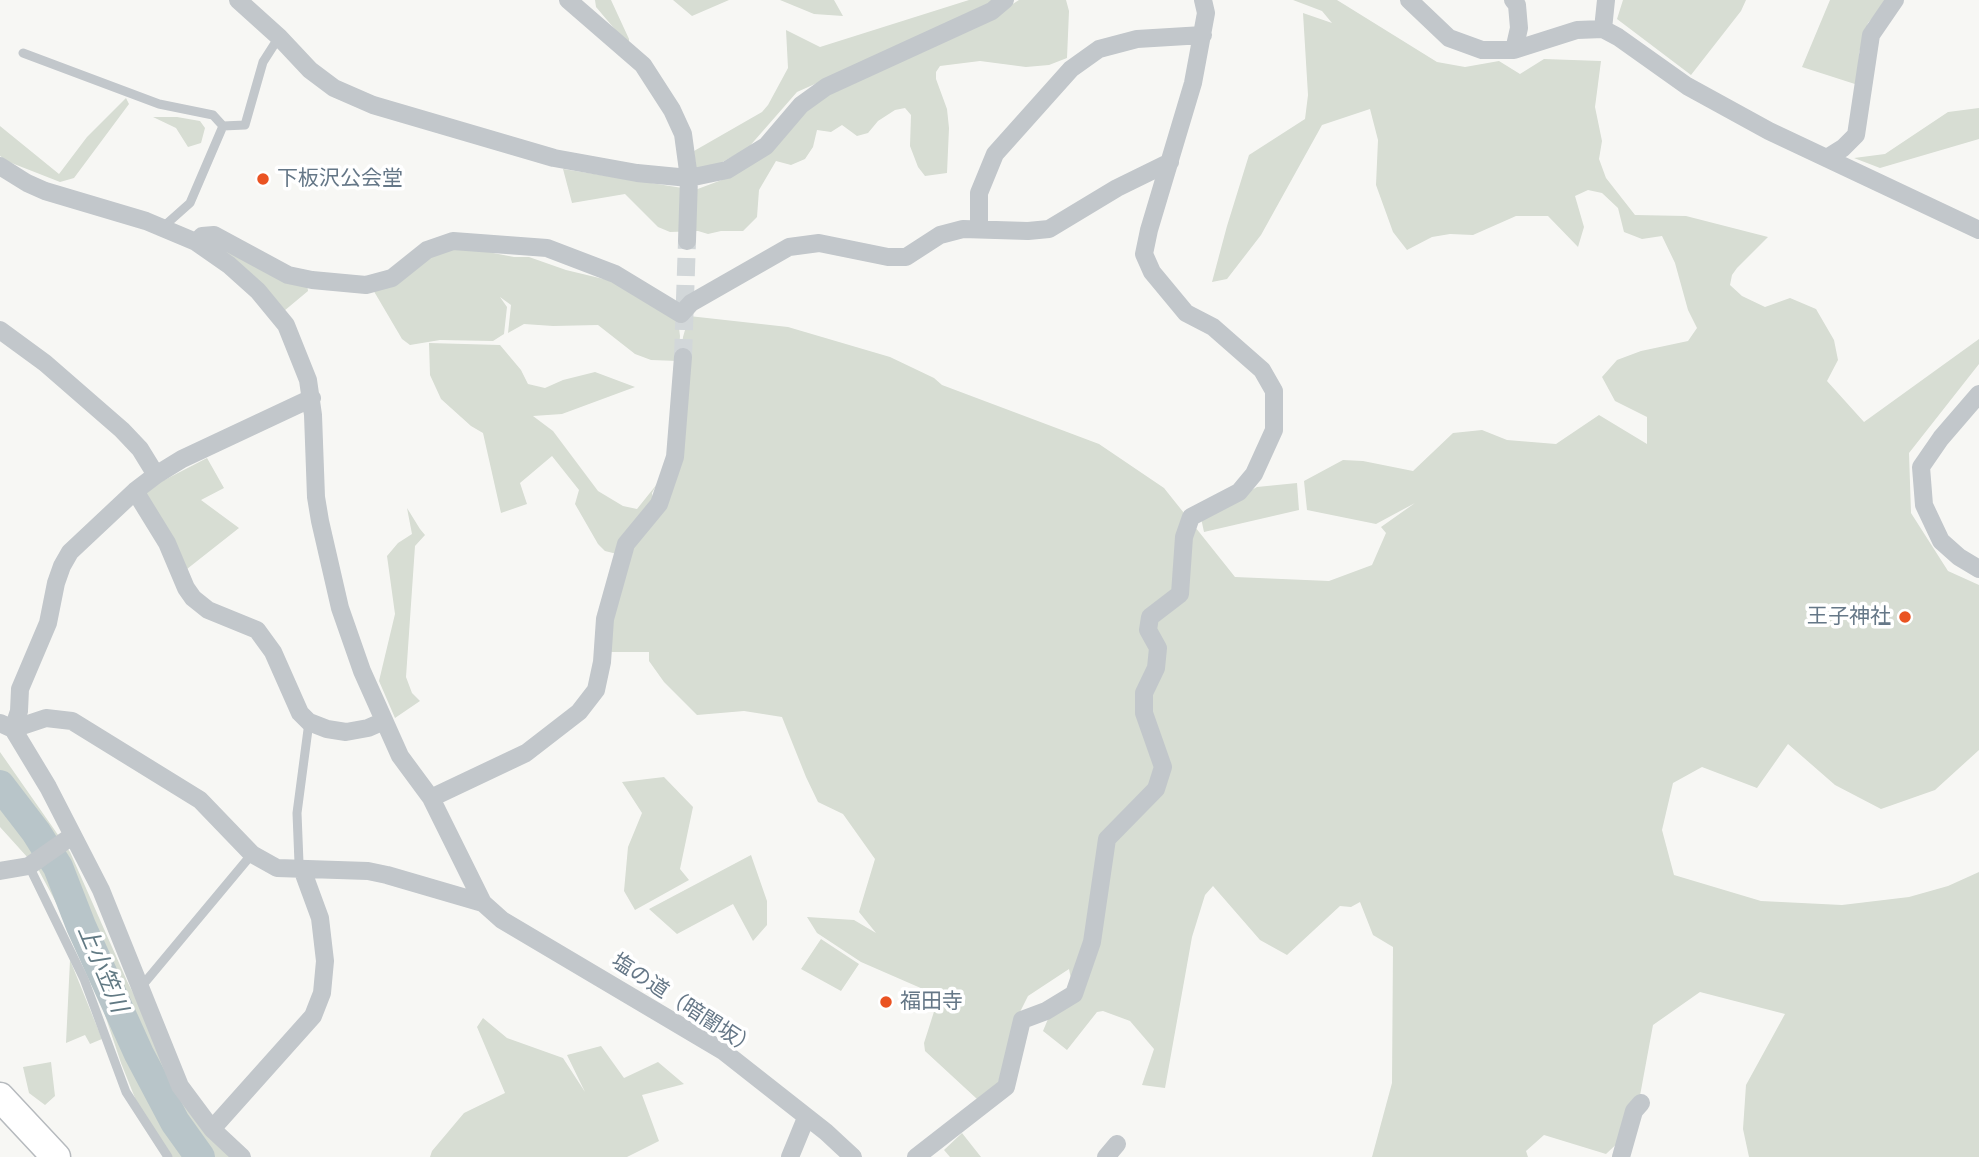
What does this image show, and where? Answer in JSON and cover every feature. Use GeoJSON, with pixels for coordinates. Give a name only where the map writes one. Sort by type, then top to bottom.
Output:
{"type":"FeatureCollection","features":[{"type":"Feature","properties":{"kind":"main road"},"geometry":{"type":"LineString","coordinates":[[0,1097],[56,1157]]}},
{"type":"Feature","properties":{"kind":"street"},"geometry":{"type":"LineString","coordinates":[[238,0],[310,70],[334,89],[373,105],[554,159],[637,173],[689,178],[727,170],[766,146],[801,105],[826,87],[992,11],[1005,0]]}},
{"type":"Feature","properties":{"kind":"street"},"geometry":{"type":"LineString","coordinates":[[568,0],[590,9],[643,65],[672,110],[683,134],[689,178],[687,241]]}},
{"type":"Feature","properties":{"kind":"street"},"geometry":{"type":"LineString","coordinates":[[916,1157],[1006,1087],[1022,1020],[1046,1011],[1074,994],[1092,942],[1107,839],[1156,789],[1163,767],[1144,713],[1144,693],[1156,668],[1158,648],[1148,630],[1150,617],[1180,594],[1184,537],[1191,517],[1239,492],[1254,474],[1275,430],[1274,391],[1262,370],[1213,327],[1186,313],[1152,272],[1144,254],[1193,83],[1206,13],[1203,0]]}},
{"type":"Feature","properties":{"kind":"street"},"geometry":{"type":"LineString","coordinates":[[1409,0],[1449,38],[1482,50],[1514,50],[1577,30],[1603,29],[1687,86],[1769,131],[1979,230]]}},
{"type":"Feature","properties":{"kind":"street"},"geometry":{"type":"LineString","coordinates":[[1513,0],[1517,5],[1519,29],[1514,50]]}},
{"type":"Feature","properties":{"kind":"street"},"geometry":{"type":"LineString","coordinates":[[1603,29],[1606,0]]}},
{"type":"Feature","properties":{"kind":"street"},"geometry":{"type":"LineString","coordinates":[[1827,158],[1843,148],[1856,135],[1871,35],[1895,0]]}},
{"type":"Feature","properties":{"kind":"street"},"geometry":{"type":"LineString","coordinates":[[979,229],[979,194],[995,154],[1071,69],[1099,49],[1137,39],[1203,35]]}},
{"type":"Feature","properties":{"kind":"street"},"geometry":{"type":"LineString","coordinates":[[196,242],[202,236],[214,235],[288,275],[355,285],[392,278],[427,250],[453,241],[547,248],[615,274],[681,314],[691,303],[789,247],[819,243],[888,257],[906,257],[940,235],[963,229],[1049,229],[1117,188],[1170,162]]}},
{"type":"Feature","properties":{"kind":"street"},"geometry":{"type":"LineString","coordinates":[[0,166],[45,191],[163,227],[196,242],[229,265],[273,308],[295,343],[312,398],[320,521],[340,608],[362,671],[400,756],[431,799],[483,903]]}},
{"type":"Feature","properties":{"kind":"street"},"geometry":{"type":"LineString","coordinates":[[0,330],[45,363],[122,430],[140,449],[156,475]]}},
{"type":"Feature","properties":{"kind":"street"},"geometry":{"type":"LineString","coordinates":[[431,799],[526,753],[579,712],[596,690],[606,619],[626,544],[659,504],[675,457],[682,357]]}},
{"type":"Feature","properties":{"kind":"street"},"geometry":{"type":"LineString","coordinates":[[1979,394],[1941,438],[1921,467],[1923,505],[1941,541],[1959,557],[1979,569]]}},
{"type":"Feature","properties":{"kind":"street"},"geometry":{"type":"LineString","coordinates":[[6,726],[19,711],[20,689],[48,623],[62,566],[70,552],[156,475],[182,459],[312,398]]}},
{"type":"Feature","properties":{"kind":"street"},"geometry":{"type":"LineString","coordinates":[[135,491],[167,543],[193,598],[208,610],[257,630],[273,652],[300,713],[309,722],[346,732],[368,728],[384,721]]}},
{"type":"Feature","properties":{"kind":"street"},"geometry":{"type":"LineString","coordinates":[[6,726],[46,718],[72,721],[200,800],[252,854],[277,868],[350,869],[387,874],[483,903]]}},
{"type":"Feature","properties":{"kind":"street"},"geometry":{"type":"LineString","coordinates":[[6,726],[48,787],[70,837],[101,890],[180,1086],[212,1129],[242,1157]]}},
{"type":"Feature","properties":{"kind":"street"},"geometry":{"type":"LineString","coordinates":[[0,871],[32,865],[70,837]]}},
{"type":"Feature","properties":{"kind":"street"},"geometry":{"type":"LineString","coordinates":[[212,1129],[313,1016],[322,993],[325,961],[320,918],[302,869]]}},
{"type":"Feature","properties":{"kind":"street","name":"塩の道（暗闇坂）"},"geometry":{"type":"LineString","coordinates":[[483,903],[502,920],[723,1052],[853,1157]]}},
{"type":"Feature","properties":{"kind":"street"},"geometry":{"type":"LineString","coordinates":[[1621,1157],[1634,1111],[1641,1103]]}},
{"type":"Feature","properties":{"kind":"street"},"geometry":{"type":"LineString","coordinates":[[790,1157],[806,1118]]}},
{"type":"Feature","properties":{"kind":"lane"},"geometry":{"type":"LineString","coordinates":[[23,54],[159,104],[213,116],[223,126],[245,125],[262,62],[279,37]]}},
{"type":"Feature","properties":{"kind":"lane"},"geometry":{"type":"LineString","coordinates":[[163,227],[190,203],[223,126]]}},
{"type":"Feature","properties":{"kind":"lane"},"geometry":{"type":"LineString","coordinates":[[302,869],[299,863],[297,813],[309,722]]}},
{"type":"Feature","properties":{"kind":"lane"},"geometry":{"type":"LineString","coordinates":[[138,983],[146,981],[252,854]]}},
{"type":"Feature","properties":{"kind":"lane"},"geometry":{"type":"LineString","coordinates":[[32,865],[89,990],[126,1092],[168,1157]]}},
{"type":"Feature","properties":{"kind":"shaded area"},"geometry":{"type":"Polygon","coordinates":[[[595,0],[611,0],[629,39],[629,46],[596,7],[595,0]]]}},
{"type":"Feature","properties":{"kind":"shaded area"},"geometry":{"type":"Polygon","coordinates":[[[673,0],[729,0],[692,16],[673,0]]]}},
{"type":"Feature","properties":{"kind":"shaded area"},"geometry":{"type":"Polygon","coordinates":[[[780,0],[834,0],[843,16],[814,14],[780,0]]]}},
{"type":"Feature","properties":{"kind":"shaded area"},"geometry":{"type":"Polygon","coordinates":[[[969,0],[993,0],[983,9],[797,92],[748,148],[697,176],[694,151],[762,112],[768,105],[788,68],[786,30],[820,47],[969,0]]]}},
{"type":"Feature","properties":{"kind":"shaded area"},"geometry":{"type":"Polygon","coordinates":[[[1019,0],[1066,0],[1069,11],[1067,58],[1049,65],[1026,67],[980,61],[940,66],[936,79],[947,109],[949,128],[947,173],[925,176],[918,167],[910,146],[911,115],[905,108],[895,110],[878,121],[868,133],[857,136],[842,125],[831,132],[817,130],[813,147],[805,159],[791,165],[776,161],[759,190],[757,217],[743,231],[708,234],[698,231],[670,232],[658,227],[625,194],[572,203],[563,169],[695,190],[727,178],[831,89],[994,16],[1019,0]]]}},
{"type":"Feature","properties":{"kind":"shaded area"},"geometry":{"type":"Polygon","coordinates":[[[1293,0],[1337,0],[1437,62],[1465,67],[1499,61],[1520,74],[1544,59],[1601,61],[1595,107],[1602,141],[1599,159],[1606,178],[1635,215],[1686,216],[1768,237],[1737,268],[1730,285],[1742,296],[1765,307],[1790,298],[1816,309],[1834,340],[1838,360],[1827,381],[1864,422],[1979,339],[1979,364],[1909,453],[1911,513],[1948,571],[1979,585],[1979,750],[1935,790],[1881,809],[1835,785],[1788,744],[1757,788],[1702,767],[1673,783],[1662,830],[1674,875],[1761,901],[1842,905],[1909,897],[1948,886],[1979,872],[1979,1157],[1749,1157],[1743,1129],[1746,1085],[1785,1014],[1700,992],[1653,1025],[1639,1101],[1623,1138],[1606,1154],[1544,1135],[1526,1151],[1528,1157],[1372,1157],[1392,1083],[1393,947],[1373,935],[1360,902],[1351,907],[1340,906],[1287,955],[1260,940],[1213,886],[1205,895],[1192,937],[1165,1088],[1142,1085],[1154,1049],[1130,1021],[1103,1011],[1097,1012],[1067,1050],[1043,1031],[1053,1007],[1074,994],[1069,969],[1028,996],[1019,1014],[997,1086],[977,1099],[925,1051],[924,1043],[939,996],[861,962],[817,933],[807,917],[854,920],[876,933],[859,912],[875,859],[843,814],[818,802],[782,717],[744,711],[697,715],[664,682],[649,661],[649,652],[603,652],[617,554],[605,551],[598,544],[575,504],[579,490],[552,456],[520,483],[527,504],[501,513],[483,433],[471,426],[441,399],[430,375],[429,343],[500,345],[521,370],[528,384],[545,388],[563,380],[595,372],[635,387],[562,414],[533,416],[553,431],[598,491],[623,506],[637,509],[657,484],[652,493],[653,500],[674,471],[673,415],[683,337],[689,316],[788,327],[890,357],[934,378],[942,385],[1099,444],[1164,488],[1235,577],[1329,581],[1372,565],[1386,533],[1381,527],[1415,503],[1376,524],[1307,510],[1304,481],[1343,460],[1363,461],[1413,471],[1453,433],[1482,430],[1507,440],[1556,444],[1599,415],[1647,444],[1647,417],[1615,401],[1602,377],[1617,360],[1641,351],[1688,341],[1697,328],[1688,310],[1675,263],[1662,236],[1642,239],[1624,232],[1618,208],[1602,193],[1588,190],[1575,196],[1584,227],[1578,247],[1548,216],[1516,216],[1473,235],[1450,234],[1432,237],[1407,250],[1393,232],[1376,185],[1378,140],[1370,109],[1322,125],[1261,235],[1227,279],[1212,282],[1249,155],[1305,119],[1308,95],[1303,13],[1332,23],[1322,11],[1293,0]]]}},
{"type":"Feature","properties":{"kind":"shaded area"},"geometry":{"type":"Polygon","coordinates":[[[1623,0],[1746,0],[1741,11],[1691,75],[1617,19],[1623,0]]]}},
{"type":"Feature","properties":{"kind":"shaded area"},"geometry":{"type":"Polygon","coordinates":[[[1830,0],[1888,0],[1868,23],[1859,53],[1858,85],[1802,67],[1830,0]]]}},
{"type":"Feature","properties":{"kind":"shaded area"},"geometry":{"type":"Polygon","coordinates":[[[126,98],[129,104],[74,178],[60,182],[0,156],[0,126],[59,174],[87,137],[126,98]]]}},
{"type":"Feature","properties":{"kind":"shaded area"},"geometry":{"type":"Polygon","coordinates":[[[1979,108],[1979,139],[1880,168],[1854,158],[1885,154],[1948,112],[1979,108]]]}},
{"type":"Feature","properties":{"kind":"shaded area"},"geometry":{"type":"Polygon","coordinates":[[[153,117],[200,121],[205,128],[201,143],[188,147],[176,128],[153,117]]]}},
{"type":"Feature","properties":{"kind":"shaded area"},"geometry":{"type":"Polygon","coordinates":[[[217,244],[307,284],[308,291],[284,311],[217,244]]]}},
{"type":"Feature","properties":{"kind":"shaded area"},"geometry":{"type":"Polygon","coordinates":[[[480,246],[493,253],[529,257],[566,270],[616,282],[673,316],[680,336],[678,361],[651,360],[635,354],[598,325],[524,324],[508,333],[511,305],[500,297],[507,307],[504,334],[493,341],[440,340],[410,345],[402,339],[372,288],[442,249],[480,246]]]}},
{"type":"Feature","properties":{"kind":"shaded area"},"geometry":{"type":"Polygon","coordinates":[[[207,458],[224,488],[201,500],[239,528],[187,569],[145,499],[147,489],[207,458]]]}},
{"type":"Feature","properties":{"kind":"shaded area"},"geometry":{"type":"Polygon","coordinates":[[[1297,483],[1299,510],[1204,532],[1201,518],[1257,487],[1297,483]]]}},
{"type":"Feature","properties":{"kind":"shaded area"},"geometry":{"type":"Polygon","coordinates":[[[407,508],[425,535],[415,546],[406,677],[412,693],[420,701],[395,718],[379,681],[395,614],[387,556],[398,543],[412,534],[407,508]]]}},
{"type":"Feature","properties":{"kind":"shaded area"},"geometry":{"type":"Polygon","coordinates":[[[0,752],[70,852],[127,981],[180,1086],[239,1157],[170,1157],[147,1128],[99,997],[59,908],[38,869],[0,827],[0,752]]]}},
{"type":"Feature","properties":{"kind":"shaded area"},"geometry":{"type":"Polygon","coordinates":[[[664,777],[693,807],[680,869],[689,880],[635,910],[624,891],[628,847],[642,813],[622,782],[664,777]]]}},
{"type":"Feature","properties":{"kind":"shaded area"},"geometry":{"type":"Polygon","coordinates":[[[751,855],[767,901],[767,925],[753,941],[733,904],[677,934],[649,909],[751,855]]]}},
{"type":"Feature","properties":{"kind":"shaded area"},"geometry":{"type":"Polygon","coordinates":[[[821,939],[859,964],[841,991],[801,969],[821,939]]]}},
{"type":"Feature","properties":{"kind":"shaded area"},"geometry":{"type":"Polygon","coordinates":[[[70,960],[102,1039],[90,1044],[85,1035],[66,1043],[70,960]]]}},
{"type":"Feature","properties":{"kind":"shaded area"},"geometry":{"type":"Polygon","coordinates":[[[483,1018],[507,1038],[563,1058],[585,1092],[567,1055],[601,1046],[624,1078],[658,1062],[684,1084],[642,1095],[659,1141],[627,1157],[430,1157],[464,1113],[505,1093],[477,1027],[483,1018]]]}},
{"type":"Feature","properties":{"kind":"shaded area"},"geometry":{"type":"Polygon","coordinates":[[[51,1062],[55,1096],[45,1105],[29,1093],[23,1067],[51,1062]]]}},
{"type":"Feature","properties":{"kind":"shaded area"},"geometry":{"type":"Polygon","coordinates":[[[962,1133],[981,1157],[950,1157],[944,1150],[962,1133]]]}},
{"type":"Feature","properties":{"kind":"waterway","name":"上小笠川"},"geometry":{"type":"LineString","coordinates":[[0,785],[36,832],[58,867],[81,926],[139,1054],[175,1122],[200,1157]]}},
{"type":"Feature","properties":{"kind":"tunnel"},"geometry":{"type":"LineString","coordinates":[[683,357],[687,241]]}},
{"type":"Feature","properties":{"kind":"place","name":"下板沢公会堂"},"geometry":{"type":"Point","coordinates":[263,179]}},
{"type":"Feature","properties":{"kind":"place","name":"王子神社"},"geometry":{"type":"Point","coordinates":[1905,617]}},
{"type":"Feature","properties":{"kind":"place","name":"福田寺"},"geometry":{"type":"Point","coordinates":[886,1002]}}]}
